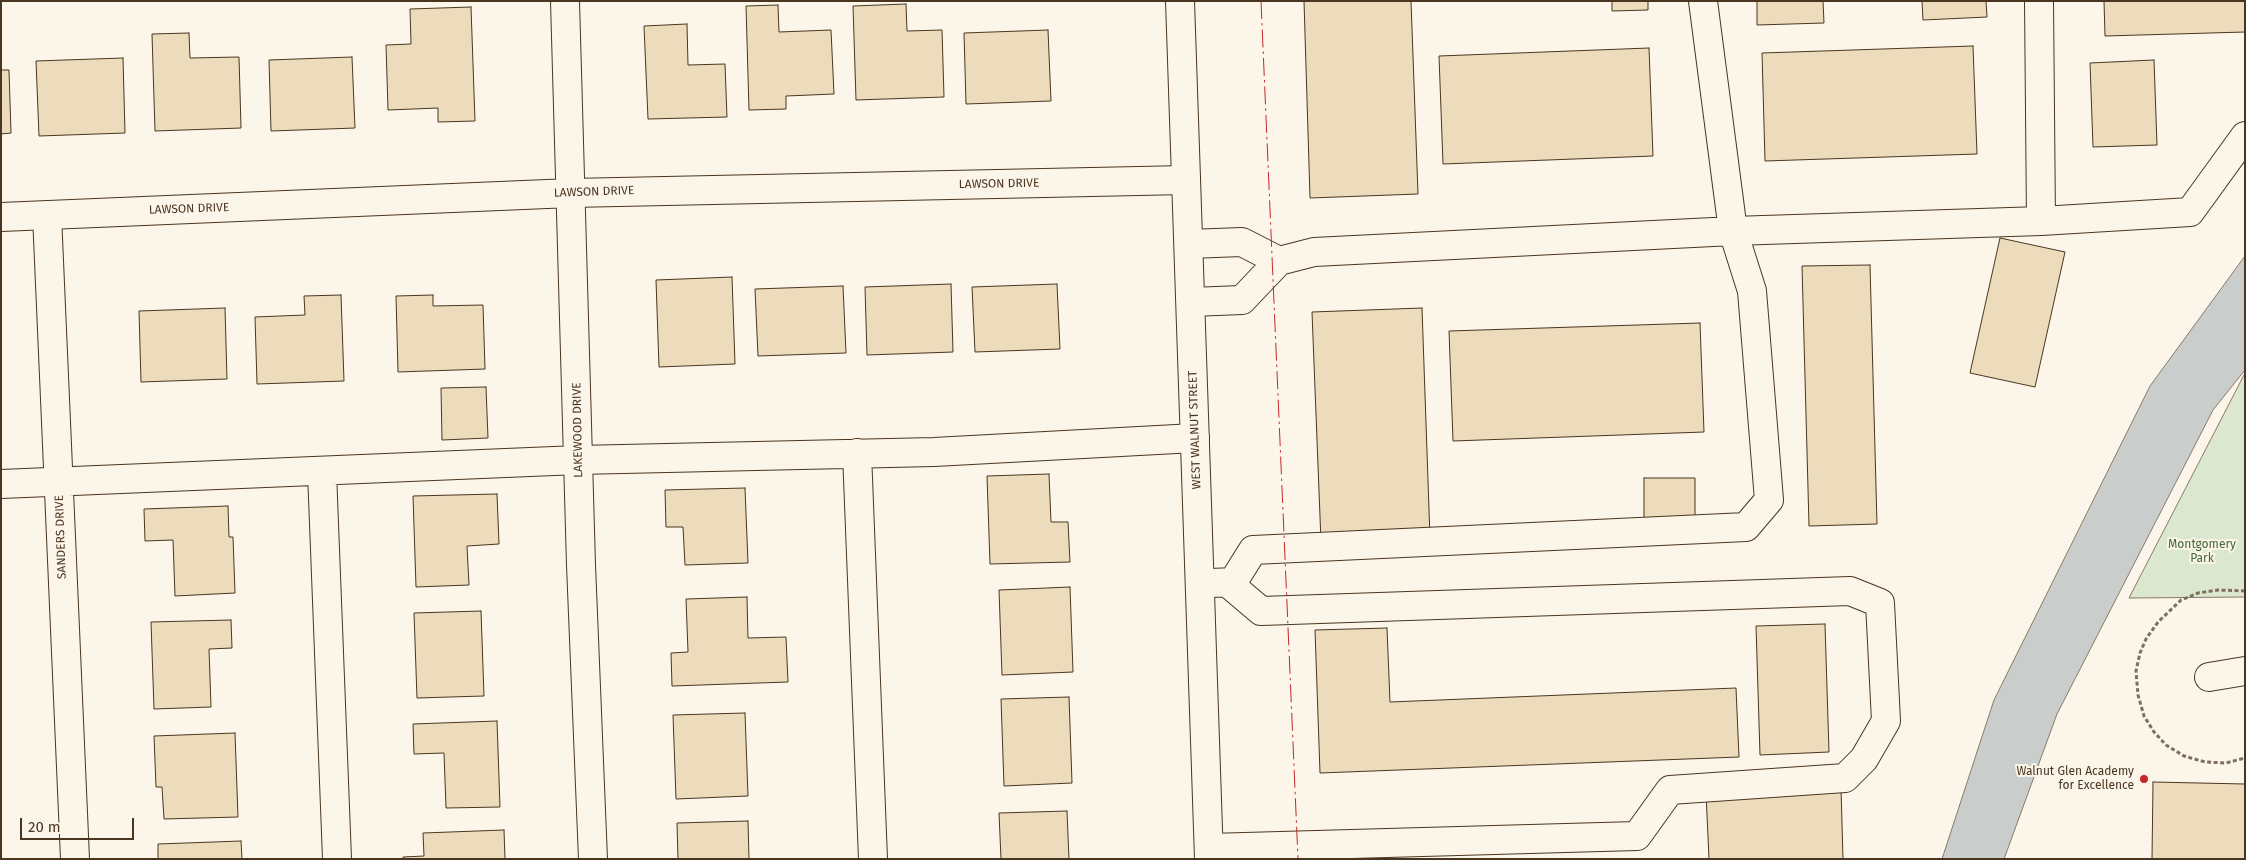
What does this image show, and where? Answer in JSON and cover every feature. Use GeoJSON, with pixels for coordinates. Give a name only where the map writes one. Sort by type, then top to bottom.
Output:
{"type":"FeatureCollection","features":[{"type":"Feature","properties":{"kind":"street","name":"LAKEWOOD DRIVE"},"geometry":{"type":"LineString","coordinates":[[565,1],[572,193],[578,460],[593,859]]}},
{"type":"Feature","properties":{"kind":"street","name":"WEST WALNUT STREET"},"geometry":{"type":"LineString","coordinates":[[1180,1],[1209,853]]}},
{"type":"Feature","properties":{"kind":"street"},"geometry":{"type":"LineString","coordinates":[[1200,583],[1233,582],[1254,550],[1746,527],[1769,500],[1752,291],[1732,231],[1703,1]]}},
{"type":"Feature","properties":{"kind":"street"},"geometry":{"type":"LineString","coordinates":[[2039,1],[2040,221]]}},
{"type":"Feature","properties":{"kind":"street"},"geometry":{"type":"LineString","coordinates":[[1191,302],[1242,300],[1279,261],[1314,252],[1732,231],[2040,221],[2190,212],[2245,136]]}},
{"type":"Feature","properties":{"kind":"street","name":"LAWSON DRIVE"},"geometry":{"type":"LineString","coordinates":[[1,217],[572,193],[1186,180]]}},
{"type":"Feature","properties":{"kind":"street","name":"SANDERS DRIVE"},"geometry":{"type":"LineString","coordinates":[[48,215],[74,859]]}},
{"type":"Feature","properties":{"kind":"street"},"geometry":{"type":"LineString","coordinates":[[1189,244],[1242,242],[1279,261]]}},
{"type":"Feature","properties":{"kind":"street"},"geometry":{"type":"LineString","coordinates":[[1,484],[578,460],[934,452],[1196,438]]}},
{"type":"Feature","properties":{"kind":"street"},"geometry":{"type":"LineString","coordinates":[[857,453],[873,859]]}},
{"type":"Feature","properties":{"kind":"street"},"geometry":{"type":"LineString","coordinates":[[322,472],[337,859]]}},
{"type":"Feature","properties":{"kind":"street"},"geometry":{"type":"LineString","coordinates":[[1209,853],[1637,836],[1670,790],[1845,778],[1864,759],[1886,721],[1880,603],[1850,591],[1261,611],[1228,583]]}},
{"type":"Feature","properties":{"kind":"street"},"geometry":{"type":"LineString","coordinates":[[2209,677],[2245,671]]}},
{"type":"Feature","properties":{"kind":"green space","name":"Montgomery Park"},"geometry":{"type":"Polygon","coordinates":[[[2245,373],[2245,597],[2129,598],[2245,373]]]}},
{"type":"Feature","properties":{"kind":"shaded area"},"geometry":{"type":"Polygon","coordinates":[[[2245,256],[2245,370],[2213,410],[2057,714],[2004,859],[1942,859],[1994,700],[2150,386],[2245,256]]]}},
{"type":"Feature","properties":{"kind":"building"},"geometry":{"type":"Polygon","coordinates":[[[1304,1],[1411,1],[1418,194],[1310,198],[1304,1]]]}},
{"type":"Feature","properties":{"kind":"building"},"geometry":{"type":"Polygon","coordinates":[[[1612,1],[1648,1],[1648,10],[1612,11],[1612,1]]]}},
{"type":"Feature","properties":{"kind":"building"},"geometry":{"type":"Polygon","coordinates":[[[1757,1],[1823,1],[1824,23],[1757,25],[1757,1]]]}},
{"type":"Feature","properties":{"kind":"building"},"geometry":{"type":"Polygon","coordinates":[[[1922,1],[1986,1],[1987,17],[1923,20],[1922,1]]]}},
{"type":"Feature","properties":{"kind":"building"},"geometry":{"type":"Polygon","coordinates":[[[2104,1],[2245,1],[2245,32],[2105,36],[2104,1]]]}},
{"type":"Feature","properties":{"kind":"building"},"geometry":{"type":"Polygon","coordinates":[[[906,4],[907,31],[942,30],[944,97],[856,100],[853,6],[906,4]]]}},
{"type":"Feature","properties":{"kind":"building"},"geometry":{"type":"Polygon","coordinates":[[[778,5],[779,32],[831,30],[834,94],[786,96],[786,109],[749,110],[746,6],[778,5]]]}},
{"type":"Feature","properties":{"kind":"building"},"geometry":{"type":"Polygon","coordinates":[[[471,7],[475,121],[438,122],[438,108],[388,110],[386,45],[411,44],[410,9],[471,7]]]}},
{"type":"Feature","properties":{"kind":"building"},"geometry":{"type":"Polygon","coordinates":[[[687,24],[688,65],[725,64],[727,117],[648,119],[644,26],[687,24]]]}},
{"type":"Feature","properties":{"kind":"building"},"geometry":{"type":"Polygon","coordinates":[[[1048,30],[1051,101],[966,104],[964,33],[1048,30]]]}},
{"type":"Feature","properties":{"kind":"building"},"geometry":{"type":"Polygon","coordinates":[[[189,33],[190,58],[239,57],[241,128],[155,131],[152,34],[189,33]]]}},
{"type":"Feature","properties":{"kind":"building"},"geometry":{"type":"Polygon","coordinates":[[[1973,46],[1977,154],[1765,161],[1762,53],[1973,46]]]}},
{"type":"Feature","properties":{"kind":"building"},"geometry":{"type":"Polygon","coordinates":[[[1649,48],[1653,156],[1443,164],[1439,56],[1649,48]]]}},
{"type":"Feature","properties":{"kind":"building"},"geometry":{"type":"Polygon","coordinates":[[[352,57],[355,128],[271,131],[269,60],[352,57]]]}},
{"type":"Feature","properties":{"kind":"building"},"geometry":{"type":"Polygon","coordinates":[[[123,58],[125,133],[39,136],[36,61],[123,58]]]}},
{"type":"Feature","properties":{"kind":"building"},"geometry":{"type":"Polygon","coordinates":[[[2154,60],[2157,145],[2093,147],[2090,63],[2154,60]]]}},
{"type":"Feature","properties":{"kind":"building"},"geometry":{"type":"Polygon","coordinates":[[[1,70],[9,70],[11,133],[1,134],[1,70]]]}},
{"type":"Feature","properties":{"kind":"building"},"geometry":{"type":"Polygon","coordinates":[[[2000,238],[2065,252],[2035,387],[1970,373],[2000,238]]]}},
{"type":"Feature","properties":{"kind":"building"},"geometry":{"type":"Polygon","coordinates":[[[1870,265],[1877,524],[1809,526],[1802,266],[1870,265]]]}},
{"type":"Feature","properties":{"kind":"building"},"geometry":{"type":"Polygon","coordinates":[[[732,277],[735,364],[659,367],[656,280],[732,277]]]}},
{"type":"Feature","properties":{"kind":"building"},"geometry":{"type":"Polygon","coordinates":[[[951,284],[953,352],[867,355],[865,287],[951,284]]]}},
{"type":"Feature","properties":{"kind":"building"},"geometry":{"type":"Polygon","coordinates":[[[1057,284],[1060,349],[975,352],[972,287],[1057,284]]]}},
{"type":"Feature","properties":{"kind":"building"},"geometry":{"type":"Polygon","coordinates":[[[843,286],[846,353],[758,356],[755,289],[843,286]]]}},
{"type":"Feature","properties":{"kind":"building"},"geometry":{"type":"Polygon","coordinates":[[[341,295],[344,381],[257,384],[255,317],[305,315],[304,296],[341,295]]]}},
{"type":"Feature","properties":{"kind":"building"},"geometry":{"type":"Polygon","coordinates":[[[433,295],[433,306],[483,305],[485,369],[398,372],[396,296],[433,295]]]}},
{"type":"Feature","properties":{"kind":"building"},"geometry":{"type":"Polygon","coordinates":[[[225,308],[227,379],[141,382],[139,311],[225,308]]]}},
{"type":"Feature","properties":{"kind":"building"},"geometry":{"type":"Polygon","coordinates":[[[1422,308],[1430,538],[1321,542],[1312,312],[1422,308]]]}},
{"type":"Feature","properties":{"kind":"building"},"geometry":{"type":"Polygon","coordinates":[[[1700,323],[1704,432],[1453,441],[1449,331],[1700,323]]]}},
{"type":"Feature","properties":{"kind":"building"},"geometry":{"type":"Polygon","coordinates":[[[486,387],[488,438],[442,440],[441,388],[486,387]]]}},
{"type":"Feature","properties":{"kind":"building"},"geometry":{"type":"Polygon","coordinates":[[[1049,474],[1051,522],[1068,522],[1070,562],[990,564],[987,476],[1049,474]]]}},
{"type":"Feature","properties":{"kind":"building"},"geometry":{"type":"Polygon","coordinates":[[[1644,478],[1695,478],[1695,516],[1644,518],[1644,478]]]}},
{"type":"Feature","properties":{"kind":"building"},"geometry":{"type":"Polygon","coordinates":[[[745,488],[748,563],[685,565],[683,527],[666,527],[665,490],[745,488]]]}},
{"type":"Feature","properties":{"kind":"building"},"geometry":{"type":"Polygon","coordinates":[[[497,494],[499,544],[467,546],[469,585],[416,587],[413,496],[497,494]]]}},
{"type":"Feature","properties":{"kind":"building"},"geometry":{"type":"Polygon","coordinates":[[[228,506],[229,537],[233,537],[235,593],[175,596],[173,540],[145,541],[144,509],[228,506]]]}},
{"type":"Feature","properties":{"kind":"building"},"geometry":{"type":"Polygon","coordinates":[[[1070,587],[1073,672],[1002,675],[999,590],[1070,587]]]}},
{"type":"Feature","properties":{"kind":"building"},"geometry":{"type":"Polygon","coordinates":[[[747,597],[748,638],[786,637],[788,682],[672,686],[671,653],[688,652],[686,599],[747,597]]]}},
{"type":"Feature","properties":{"kind":"building"},"geometry":{"type":"Polygon","coordinates":[[[481,611],[484,696],[417,698],[414,613],[481,611]]]}},
{"type":"Feature","properties":{"kind":"building"},"geometry":{"type":"Polygon","coordinates":[[[231,620],[232,648],[209,649],[211,707],[154,709],[151,622],[231,620]]]}},
{"type":"Feature","properties":{"kind":"building"},"geometry":{"type":"Polygon","coordinates":[[[1825,624],[1829,752],[1760,755],[1756,626],[1825,624]]]}},
{"type":"Feature","properties":{"kind":"building"},"geometry":{"type":"Polygon","coordinates":[[[1387,628],[1390,702],[1736,688],[1739,757],[1320,773],[1315,630],[1387,628]]]}},
{"type":"Feature","properties":{"kind":"building"},"geometry":{"type":"Polygon","coordinates":[[[1069,697],[1072,783],[1004,786],[1001,699],[1069,697]]]}},
{"type":"Feature","properties":{"kind":"building"},"geometry":{"type":"Polygon","coordinates":[[[745,713],[748,796],[676,799],[673,715],[745,713]]]}},
{"type":"Feature","properties":{"kind":"building"},"geometry":{"type":"Polygon","coordinates":[[[497,721],[500,807],[446,808],[444,753],[414,754],[413,724],[497,721]]]}},
{"type":"Feature","properties":{"kind":"building"},"geometry":{"type":"Polygon","coordinates":[[[235,733],[238,817],[164,819],[162,787],[156,787],[154,736],[235,733]]]}},
{"type":"Feature","properties":{"kind":"building"},"geometry":{"type":"Polygon","coordinates":[[[2153,782],[2245,784],[2245,859],[2152,859],[2153,782]]]}},
{"type":"Feature","properties":{"kind":"building"},"geometry":{"type":"Polygon","coordinates":[[[1841,788],[1843,859],[1709,859],[1706,793],[1841,788]]]}},
{"type":"Feature","properties":{"kind":"building"},"geometry":{"type":"Polygon","coordinates":[[[1067,811],[1069,859],[1001,859],[999,813],[1067,811]]]}},
{"type":"Feature","properties":{"kind":"building"},"geometry":{"type":"Polygon","coordinates":[[[748,821],[749,859],[678,859],[677,823],[748,821]]]}},
{"type":"Feature","properties":{"kind":"building"},"geometry":{"type":"Polygon","coordinates":[[[504,830],[505,859],[403,859],[403,857],[424,856],[423,833],[504,830]]]}},
{"type":"Feature","properties":{"kind":"building"},"geometry":{"type":"Polygon","coordinates":[[[241,841],[242,859],[158,859],[158,844],[241,841]]]}},
{"type":"Feature","properties":{"kind":"power"},"geometry":{"type":"LineString","coordinates":[[1261,1],[1298,859]]}},
{"type":"Feature","properties":{"kind":"place","name":"Walnut Glen Academy for Excellence"},"geometry":{"type":"Point","coordinates":[2144,779]}}]}
